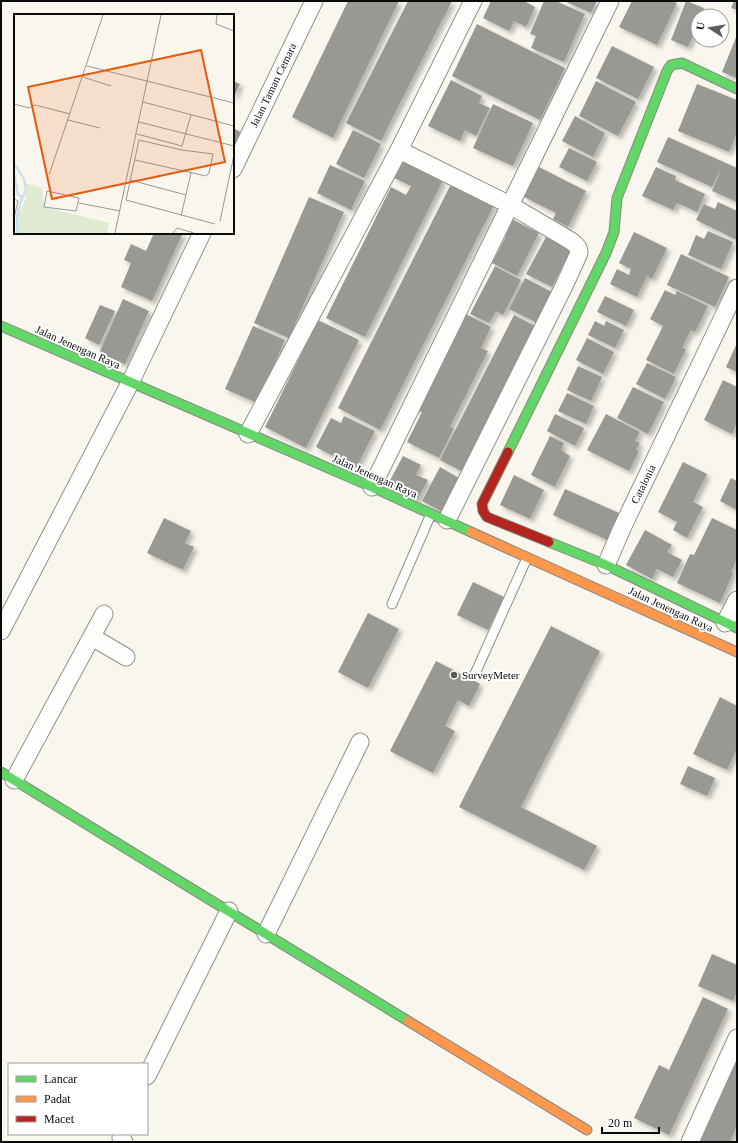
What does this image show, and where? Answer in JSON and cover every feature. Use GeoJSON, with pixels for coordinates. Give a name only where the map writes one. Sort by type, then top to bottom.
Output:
{"type":"FeatureCollection","features":[{"type":"Feature","properties":{"kind":"street","name":"Jalan Taman Cemara"},"geometry":{"type":"LineString","coordinates":[[234,167],[314,1]]}},
{"type":"Feature","properties":{"kind":"street"},"geometry":{"type":"LineString","coordinates":[[248,434],[399,150],[473,1]]}},
{"type":"Feature","properties":{"kind":"street"},"geometry":{"type":"LineString","coordinates":[[372,487],[610,1]]}},
{"type":"Feature","properties":{"kind":"street"},"geometry":{"type":"LineString","coordinates":[[737,89],[682,63],[671,65],[667,71],[617,198],[614,232],[606,253],[482,504],[483,511],[487,517],[606,566],[731,626],[737,600]]}},
{"type":"Feature","properties":{"kind":"street"},"geometry":{"type":"LineString","coordinates":[[399,150],[510,205],[571,241],[577,246],[579,253],[564,286],[439,517]]}},
{"type":"Feature","properties":{"kind":"street"},"geometry":{"type":"LineString","coordinates":[[1,631],[130,383],[202,234]]}},
{"type":"Feature","properties":{"kind":"street","name":"Catalonia"},"geometry":{"type":"LineString","coordinates":[[606,566],[623,526],[737,288]]}},
{"type":"Feature","properties":{"kind":"street","name":"Jalan Jenengan Raya"},"geometry":{"type":"LineString","coordinates":[[1,326],[372,487],[737,652]]}},
{"type":"Feature","properties":{"kind":"street"},"geometry":{"type":"LineString","coordinates":[[104,614],[92,637],[7,776],[587,1130]]}},
{"type":"Feature","properties":{"kind":"street"},"geometry":{"type":"LineString","coordinates":[[92,637],[126,658]]}},
{"type":"Feature","properties":{"kind":"street"},"geometry":{"type":"LineString","coordinates":[[266,934],[360,742]]}},
{"type":"Feature","properties":{"kind":"street"},"geometry":{"type":"LineString","coordinates":[[148,1074],[229,911]]}},
{"type":"Feature","properties":{"kind":"street"},"geometry":{"type":"LineString","coordinates":[[690,1142],[737,1038]]}},
{"type":"Feature","properties":{"kind":"lane"},"geometry":{"type":"LineString","coordinates":[[392,604],[439,517]]}},
{"type":"Feature","properties":{"kind":"lane"},"geometry":{"type":"LineString","coordinates":[[474,676],[528,558]]}},
{"type":"Feature","properties":{"kind":"building"},"geometry":{"type":"Polygon","coordinates":[[[348,1],[399,1],[333,138],[292,117],[348,1]]]}},
{"type":"Feature","properties":{"kind":"building"},"geometry":{"type":"Polygon","coordinates":[[[408,1],[452,1],[381,141],[346,123],[408,1]]]}},
{"type":"Feature","properties":{"kind":"building"},"geometry":{"type":"Polygon","coordinates":[[[491,1],[524,1],[535,7],[526,27],[514,21],[509,31],[483,18],[491,1]]]}},
{"type":"Feature","properties":{"kind":"building"},"geometry":{"type":"Polygon","coordinates":[[[544,1],[556,1],[585,14],[564,62],[531,48],[536,36],[530,34],[544,1]]]}},
{"type":"Feature","properties":{"kind":"building"},"geometry":{"type":"Polygon","coordinates":[[[564,1],[597,1],[591,13],[564,1]]]}},
{"type":"Feature","properties":{"kind":"building"},"geometry":{"type":"Polygon","coordinates":[[[632,1],[672,1],[677,3],[657,45],[619,27],[632,1]]]}},
{"type":"Feature","properties":{"kind":"building"},"geometry":{"type":"Polygon","coordinates":[[[686,1],[704,8],[690,8],[690,42],[688,47],[671,40],[686,1]]]}},
{"type":"Feature","properties":{"kind":"building"},"geometry":{"type":"Polygon","coordinates":[[[734,1],[737,1],[737,10],[731,8],[734,1]]]}},
{"type":"Feature","properties":{"kind":"building"},"geometry":{"type":"Polygon","coordinates":[[[477,24],[565,68],[540,120],[452,76],[477,24]]]}},
{"type":"Feature","properties":{"kind":"building"},"geometry":{"type":"Polygon","coordinates":[[[737,35],[737,78],[722,72],[737,35]]]}},
{"type":"Feature","properties":{"kind":"building"},"geometry":{"type":"Polygon","coordinates":[[[612,46],[654,67],[638,99],[596,78],[612,46]]]}},
{"type":"Feature","properties":{"kind":"building"},"geometry":{"type":"Polygon","coordinates":[[[451,80],[482,96],[479,103],[490,108],[476,136],[465,130],[460,141],[428,126],[451,80]]]}},
{"type":"Feature","properties":{"kind":"building"},"geometry":{"type":"Polygon","coordinates":[[[234,81],[240,84],[234,97],[234,81]]]}},
{"type":"Feature","properties":{"kind":"building"},"geometry":{"type":"Polygon","coordinates":[[[596,81],[636,102],[618,136],[579,116],[596,81]]]}},
{"type":"Feature","properties":{"kind":"building"},"geometry":{"type":"Polygon","coordinates":[[[697,84],[737,100],[737,133],[729,152],[678,131],[697,84]]]}},
{"type":"Feature","properties":{"kind":"building"},"geometry":{"type":"Polygon","coordinates":[[[493,104],[533,123],[513,166],[473,148],[493,104]]]}},
{"type":"Feature","properties":{"kind":"building"},"geometry":{"type":"Polygon","coordinates":[[[575,116],[605,133],[593,157],[562,141],[575,116]]]}},
{"type":"Feature","properties":{"kind":"building"},"geometry":{"type":"Polygon","coordinates":[[[234,129],[244,134],[234,155],[234,129]]]}},
{"type":"Feature","properties":{"kind":"building"},"geometry":{"type":"Polygon","coordinates":[[[353,130],[381,144],[364,178],[336,164],[353,130]]]}},
{"type":"Feature","properties":{"kind":"building"},"geometry":{"type":"Polygon","coordinates":[[[668,137],[737,168],[737,202],[712,191],[722,167],[712,187],[657,162],[668,137]]]}},
{"type":"Feature","properties":{"kind":"building"},"geometry":{"type":"Polygon","coordinates":[[[569,148],[597,162],[587,181],[559,167],[569,148]]]}},
{"type":"Feature","properties":{"kind":"building"},"geometry":{"type":"Polygon","coordinates":[[[403,160],[443,180],[365,337],[326,318],[391,187],[406,195],[411,186],[394,178],[403,160]]]}},
{"type":"Feature","properties":{"kind":"building"},"geometry":{"type":"Polygon","coordinates":[[[330,165],[365,181],[351,210],[317,193],[330,165]]]}},
{"type":"Feature","properties":{"kind":"building"},"geometry":{"type":"Polygon","coordinates":[[[539,167],[586,191],[568,227],[553,219],[556,213],[524,197],[539,167]]]}},
{"type":"Feature","properties":{"kind":"building"},"geometry":{"type":"Polygon","coordinates":[[[656,167],[676,176],[675,180],[705,194],[697,212],[677,203],[673,210],[642,196],[656,167]]]}},
{"type":"Feature","properties":{"kind":"building"},"geometry":{"type":"Polygon","coordinates":[[[451,184],[494,205],[380,430],[338,408],[451,184]]]}},
{"type":"Feature","properties":{"kind":"building"},"geometry":{"type":"Polygon","coordinates":[[[309,197],[344,212],[289,338],[254,323],[309,197]]]}},
{"type":"Feature","properties":{"kind":"building"},"geometry":{"type":"Polygon","coordinates":[[[718,202],[737,211],[737,240],[696,220],[704,204],[715,209],[718,202]]]}},
{"type":"Feature","properties":{"kind":"building"},"geometry":{"type":"Polygon","coordinates":[[[510,218],[539,233],[517,276],[492,263],[506,236],[501,233],[510,218]]]}},
{"type":"Feature","properties":{"kind":"building"},"geometry":{"type":"Polygon","coordinates":[[[708,231],[733,242],[721,269],[688,255],[696,235],[704,239],[708,231]]]}},
{"type":"Feature","properties":{"kind":"building"},"geometry":{"type":"Polygon","coordinates":[[[634,232],[667,248],[652,279],[647,276],[637,297],[610,284],[617,269],[629,275],[631,269],[619,263],[634,232]]]}},
{"type":"Feature","properties":{"kind":"building"},"geometry":{"type":"Polygon","coordinates":[[[154,234],[183,234],[152,301],[121,287],[131,263],[124,260],[131,244],[146,251],[154,234]]]}},
{"type":"Feature","properties":{"kind":"building"},"geometry":{"type":"Polygon","coordinates":[[[546,237],[571,250],[552,287],[526,274],[546,237]]]}},
{"type":"Feature","properties":{"kind":"building"},"geometry":{"type":"Polygon","coordinates":[[[681,254],[729,277],[715,307],[667,285],[681,254]]]}},
{"type":"Feature","properties":{"kind":"building"},"geometry":{"type":"Polygon","coordinates":[[[495,266],[521,280],[503,315],[496,311],[489,323],[470,314],[495,266]]]}},
{"type":"Feature","properties":{"kind":"building"},"geometry":{"type":"Polygon","coordinates":[[[525,278],[554,293],[539,324],[509,309],[525,278]]]}},
{"type":"Feature","properties":{"kind":"building"},"geometry":{"type":"Polygon","coordinates":[[[665,290],[675,295],[677,291],[708,306],[695,332],[691,330],[682,348],[686,349],[674,374],[646,360],[663,326],[650,319],[665,290]]]}},
{"type":"Feature","properties":{"kind":"building"},"geometry":{"type":"Polygon","coordinates":[[[605,296],[634,310],[626,326],[597,312],[605,296]]]}},
{"type":"Feature","properties":{"kind":"building"},"geometry":{"type":"Polygon","coordinates":[[[123,299],[149,311],[125,364],[99,353],[123,299]]]}},
{"type":"Feature","properties":{"kind":"building"},"geometry":{"type":"Polygon","coordinates":[[[100,305],[115,311],[99,345],[85,338],[100,305]]]}},
{"type":"Feature","properties":{"kind":"building"},"geometry":{"type":"Polygon","coordinates":[[[464,313],[491,327],[481,348],[488,351],[450,427],[454,428],[439,458],[407,442],[422,412],[415,409],[464,313]]]}},
{"type":"Feature","properties":{"kind":"building"},"geometry":{"type":"Polygon","coordinates":[[[514,315],[541,329],[465,473],[440,460],[514,315]]]}},
{"type":"Feature","properties":{"kind":"building"},"geometry":{"type":"Polygon","coordinates":[[[318,320],[359,340],[306,448],[265,427],[318,320]]]}},
{"type":"Feature","properties":{"kind":"building"},"geometry":{"type":"Polygon","coordinates":[[[595,321],[604,326],[606,321],[624,330],[615,348],[588,335],[595,321]]]}},
{"type":"Feature","properties":{"kind":"building"},"geometry":{"type":"Polygon","coordinates":[[[253,326],[285,340],[257,403],[225,389],[253,326]]]}},
{"type":"Feature","properties":{"kind":"building"},"geometry":{"type":"Polygon","coordinates":[[[587,338],[614,352],[603,374],[576,360],[587,338]]]}},
{"type":"Feature","properties":{"kind":"building"},"geometry":{"type":"Polygon","coordinates":[[[737,343],[737,372],[726,367],[737,343]]]}},
{"type":"Feature","properties":{"kind":"building"},"geometry":{"type":"Polygon","coordinates":[[[647,363],[676,377],[665,399],[636,384],[647,363]]]}},
{"type":"Feature","properties":{"kind":"building"},"geometry":{"type":"Polygon","coordinates":[[[578,366],[602,377],[591,401],[567,390],[578,366]]]}},
{"type":"Feature","properties":{"kind":"building"},"geometry":{"type":"Polygon","coordinates":[[[723,380],[737,387],[737,422],[732,434],[704,420],[723,380]]]}},
{"type":"Feature","properties":{"kind":"building"},"geometry":{"type":"Polygon","coordinates":[[[633,387],[664,402],[648,434],[617,418],[633,387]]]}},
{"type":"Feature","properties":{"kind":"building"},"geometry":{"type":"Polygon","coordinates":[[[567,393],[594,406],[586,424],[558,411],[567,393]]]}},
{"type":"Feature","properties":{"kind":"building"},"geometry":{"type":"Polygon","coordinates":[[[555,414],[584,428],[575,446],[547,431],[555,414]]]}},
{"type":"Feature","properties":{"kind":"building"},"geometry":{"type":"Polygon","coordinates":[[[606,414],[640,432],[635,441],[640,443],[636,450],[639,451],[629,471],[587,450],[606,414]]]}},
{"type":"Feature","properties":{"kind":"building"},"geometry":{"type":"Polygon","coordinates":[[[344,416],[375,431],[356,468],[316,447],[331,418],[341,423],[344,416]]]}},
{"type":"Feature","properties":{"kind":"building"},"geometry":{"type":"Polygon","coordinates":[[[550,436],[564,443],[561,450],[570,456],[555,487],[531,475],[550,436]]]}},
{"type":"Feature","properties":{"kind":"building"},"geometry":{"type":"Polygon","coordinates":[[[403,456],[421,465],[416,475],[428,480],[417,500],[388,484],[403,456]]]}},
{"type":"Feature","properties":{"kind":"building"},"geometry":{"type":"Polygon","coordinates":[[[683,462],[707,474],[693,502],[703,507],[687,538],[673,530],[677,522],[658,512],[683,462]]]}},
{"type":"Feature","properties":{"kind":"building"},"geometry":{"type":"Polygon","coordinates":[[[440,467],[464,481],[446,514],[422,501],[440,467]]]}},
{"type":"Feature","properties":{"kind":"building"},"geometry":{"type":"Polygon","coordinates":[[[514,475],[544,490],[530,519],[500,505],[514,475]]]}},
{"type":"Feature","properties":{"kind":"building"},"geometry":{"type":"Polygon","coordinates":[[[731,478],[737,481],[737,510],[720,501],[731,478]]]}},
{"type":"Feature","properties":{"kind":"building"},"geometry":{"type":"Polygon","coordinates":[[[565,489],[619,513],[607,540],[553,515],[565,489]]]}},
{"type":"Feature","properties":{"kind":"building"},"geometry":{"type":"Polygon","coordinates":[[[164,518],[191,531],[185,543],[194,547],[183,570],[147,553],[164,518]]]}},
{"type":"Feature","properties":{"kind":"building"},"geometry":{"type":"Polygon","coordinates":[[[712,518],[737,530],[737,558],[731,572],[733,573],[720,603],[677,583],[690,554],[694,555],[712,518]]]}},
{"type":"Feature","properties":{"kind":"building"},"geometry":{"type":"Polygon","coordinates":[[[645,530],[672,545],[667,552],[682,560],[673,577],[657,569],[652,579],[626,565],[645,530]]]}},
{"type":"Feature","properties":{"kind":"building"},"geometry":{"type":"Polygon","coordinates":[[[473,582],[504,597],[488,630],[457,615],[473,582]]]}},
{"type":"Feature","properties":{"kind":"building"},"geometry":{"type":"Polygon","coordinates":[[[368,613],[399,629],[368,688],[338,672],[368,613]]]}},
{"type":"Feature","properties":{"kind":"building"},"geometry":{"type":"Polygon","coordinates":[[[551,626],[600,651],[521,807],[597,846],[584,870],[459,807],[551,626]]]}},
{"type":"Feature","properties":{"kind":"building"},"geometry":{"type":"Polygon","coordinates":[[[436,661],[480,684],[469,706],[458,700],[445,726],[455,731],[433,773],[390,751],[436,661]]]}},
{"type":"Feature","properties":{"kind":"building"},"geometry":{"type":"Polygon","coordinates":[[[720,697],[737,706],[737,749],[727,770],[693,754],[720,697]]]}},
{"type":"Feature","properties":{"kind":"building"},"geometry":{"type":"Polygon","coordinates":[[[688,766],[715,778],[707,796],[680,784],[688,766]]]}},
{"type":"Feature","properties":{"kind":"building"},"geometry":{"type":"Polygon","coordinates":[[[712,954],[737,965],[737,992],[733,1001],[698,986],[712,954]]]}},
{"type":"Feature","properties":{"kind":"building"},"geometry":{"type":"Polygon","coordinates":[[[703,997],[728,1009],[669,1135],[634,1118],[659,1065],[669,1070],[703,997]]]}},
{"type":"Feature","properties":{"kind":"building"},"geometry":{"type":"Polygon","coordinates":[[[737,1059],[737,1126],[730,1142],[699,1142],[720,1081],[726,1084],[737,1059]]]}},
{"type":"Feature","properties":{"kind":"traffic: fast"},"geometry":{"type":"LineString","coordinates":[[508,452],[606,253],[614,232],[617,198],[667,71],[671,65],[682,63],[737,89]]}},
{"type":"Feature","properties":{"kind":"traffic: fast"},"geometry":{"type":"LineString","coordinates":[[1,326],[372,487],[471,532]]}},
{"type":"Feature","properties":{"kind":"traffic: fast"},"geometry":{"type":"LineString","coordinates":[[549,542],[606,565],[737,628]]}},
{"type":"Feature","properties":{"kind":"traffic: fast"},"geometry":{"type":"LineString","coordinates":[[1,772],[408,1021]]}},
{"type":"Feature","properties":{"kind":"traffic: slow"},"geometry":{"type":"LineString","coordinates":[[471,532],[737,652]]}},
{"type":"Feature","properties":{"kind":"traffic: slow"},"geometry":{"type":"LineString","coordinates":[[408,1021],[587,1130]]}},
{"type":"Feature","properties":{"kind":"traffic: jam"},"geometry":{"type":"LineString","coordinates":[[508,452],[482,504],[483,511],[487,517],[549,542]]}},
{"type":"Feature","properties":{"kind":"place","name":"SurveyMeter"},"geometry":{"type":"Point","coordinates":[454,675]}}]}
